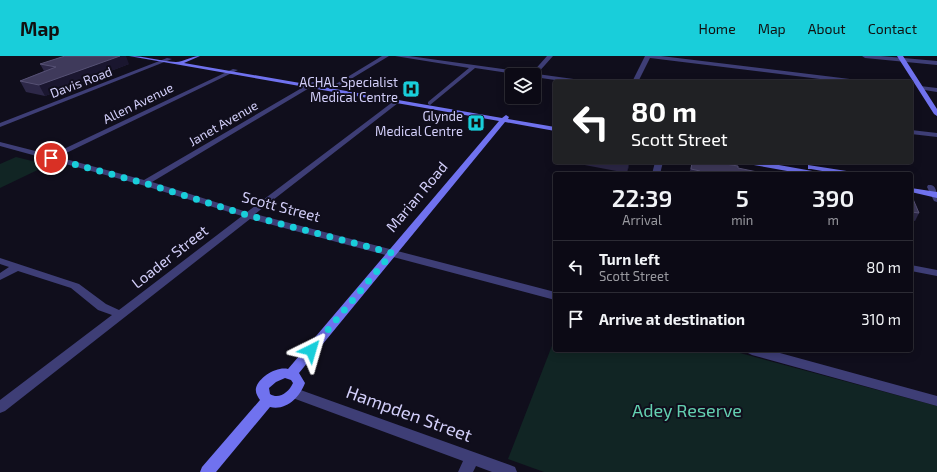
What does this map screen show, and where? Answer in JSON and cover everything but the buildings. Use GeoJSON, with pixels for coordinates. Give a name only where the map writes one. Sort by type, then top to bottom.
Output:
{"type":"FeatureCollection","features":[{"type":"Feature","properties":{"kind":"main road"},"geometry":{"type":"LineString","coordinates":[[132,56],[185,61],[396,102],[553,124]]}},
{"type":"Feature","properties":{"kind":"main road"},"geometry":{"type":"LineString","coordinates":[[153,56],[178,64],[311,85],[335,86],[430,103],[553,129]]}},
{"type":"Feature","properties":{"kind":"main road"},"geometry":{"type":"LineString","coordinates":[[178,64],[197,56]]}},
{"type":"Feature","properties":{"kind":"main road"},"geometry":{"type":"LineString","coordinates":[[901,57],[937,114]]}},
{"type":"Feature","properties":{"kind":"main road","name":"Marian Road"},"geometry":{"type":"LineString","coordinates":[[291,374],[506,118]]}},
{"type":"Feature","properties":{"kind":"main road"},"geometry":{"type":"LineString","coordinates":[[760,164],[806,172]]}},
{"type":"Feature","properties":{"kind":"main road"},"geometry":{"type":"LineString","coordinates":[[795,164],[841,172]]}},
{"type":"Feature","properties":{"kind":"main road"},"geometry":{"type":"LineString","coordinates":[[913,185],[935,193]]}},
{"type":"Feature","properties":{"kind":"main road"},"geometry":{"type":"LineString","coordinates":[[913,190],[935,193]]}},
{"type":"Feature","properties":{"kind":"main road"},"geometry":{"type":"LineString","coordinates":[[285,373],[291,374],[296,377],[299,383],[295,393],[281,401],[268,400],[262,392],[264,385],[277,375],[285,373]]}},
{"type":"Feature","properties":{"kind":"main road"},"geometry":{"type":"LineString","coordinates":[[207,472],[268,400]]}},
{"type":"Feature","properties":{"kind":"street"},"geometry":{"type":"LineString","coordinates":[[329,90],[386,56]]}},
{"type":"Feature","properties":{"kind":"street"},"geometry":{"type":"LineString","coordinates":[[398,56],[505,71]]}},
{"type":"Feature","properties":{"kind":"street"},"geometry":{"type":"LineString","coordinates":[[435,61],[442,56]]}},
{"type":"Feature","properties":{"kind":"street"},"geometry":{"type":"LineString","coordinates":[[539,68],[550,56]]}},
{"type":"Feature","properties":{"kind":"street"},"geometry":{"type":"LineString","coordinates":[[636,80],[648,56],[842,80]]}},
{"type":"Feature","properties":{"kind":"street"},"geometry":{"type":"LineString","coordinates":[[865,56],[901,57],[937,63]]}},
{"type":"Feature","properties":{"kind":"street","name":"Davis Road"},"geometry":{"type":"LineString","coordinates":[[0,125],[166,60]]}},
{"type":"Feature","properties":{"kind":"street"},"geometry":{"type":"LineString","coordinates":[[430,103],[473,67]]}},
{"type":"Feature","properties":{"kind":"street","name":"Allen Avenue"},"geometry":{"type":"LineString","coordinates":[[51,158],[235,70]]}},
{"type":"Feature","properties":{"kind":"street"},"geometry":{"type":"LineString","coordinates":[[541,76],[568,80]]}},
{"type":"Feature","properties":{"kind":"street","name":"Janet Avenue"},"geometry":{"type":"LineString","coordinates":[[144,183],[311,85]]}},
{"type":"Feature","properties":{"kind":"street"},"geometry":{"type":"LineString","coordinates":[[913,89],[937,90]]}},
{"type":"Feature","properties":{"kind":"street","name":"Loader Street"},"geometry":{"type":"LineString","coordinates":[[0,407],[121,315],[247,215],[396,102]]}},
{"type":"Feature","properties":{"kind":"street"},"geometry":{"type":"LineString","coordinates":[[913,132],[937,136]]}},
{"type":"Feature","properties":{"kind":"street","name":"Scott Street"},"geometry":{"type":"LineString","coordinates":[[0,144],[144,183],[247,215],[553,295]]}},
{"type":"Feature","properties":{"kind":"street"},"geometry":{"type":"LineString","coordinates":[[0,261],[75,286],[102,307],[121,315]]}},
{"type":"Feature","properties":{"kind":"street"},"geometry":{"type":"LineString","coordinates":[[0,277],[17,267]]}},
{"type":"Feature","properties":{"kind":"street"},"geometry":{"type":"LineString","coordinates":[[913,268],[937,273]]}},
{"type":"Feature","properties":{"kind":"street"},"geometry":{"type":"LineString","coordinates":[[759,352],[937,401]]}},
{"type":"Feature","properties":{"kind":"street","name":"Hampden Street"},"geometry":{"type":"LineString","coordinates":[[295,393],[510,472]]}},
{"type":"Feature","properties":{"kind":"street"},"geometry":{"type":"LineString","coordinates":[[465,472],[472,458]]}},
{"type":"Feature","properties":{"kind":"green space"},"geometry":{"type":"Polygon","coordinates":[[[16,157],[48,165],[0,188],[0,164],[16,157]]]}},
{"type":"Feature","properties":{"kind":"green space","name":"Adey Reserve"},"geometry":{"type":"Polygon","coordinates":[[[553,343],[553,352],[736,352],[937,406],[937,472],[544,472],[508,459],[553,343]]]}},
{"type":"Feature","properties":{"kind":"place","name":"ACHAL Specialist Medical Centre"},"geometry":{"type":"Point","coordinates":[411,89]}},
{"type":"Feature","properties":{"kind":"place","name":"Glynde Medical Centre"},"geometry":{"type":"Point","coordinates":[476,123]}},
{"type":"Feature","properties":{"kind":"route"},"geometry":{"type":"LineString","coordinates":[[51,158],[144,183],[247,215],[392,253],[311,350]]}}]}
